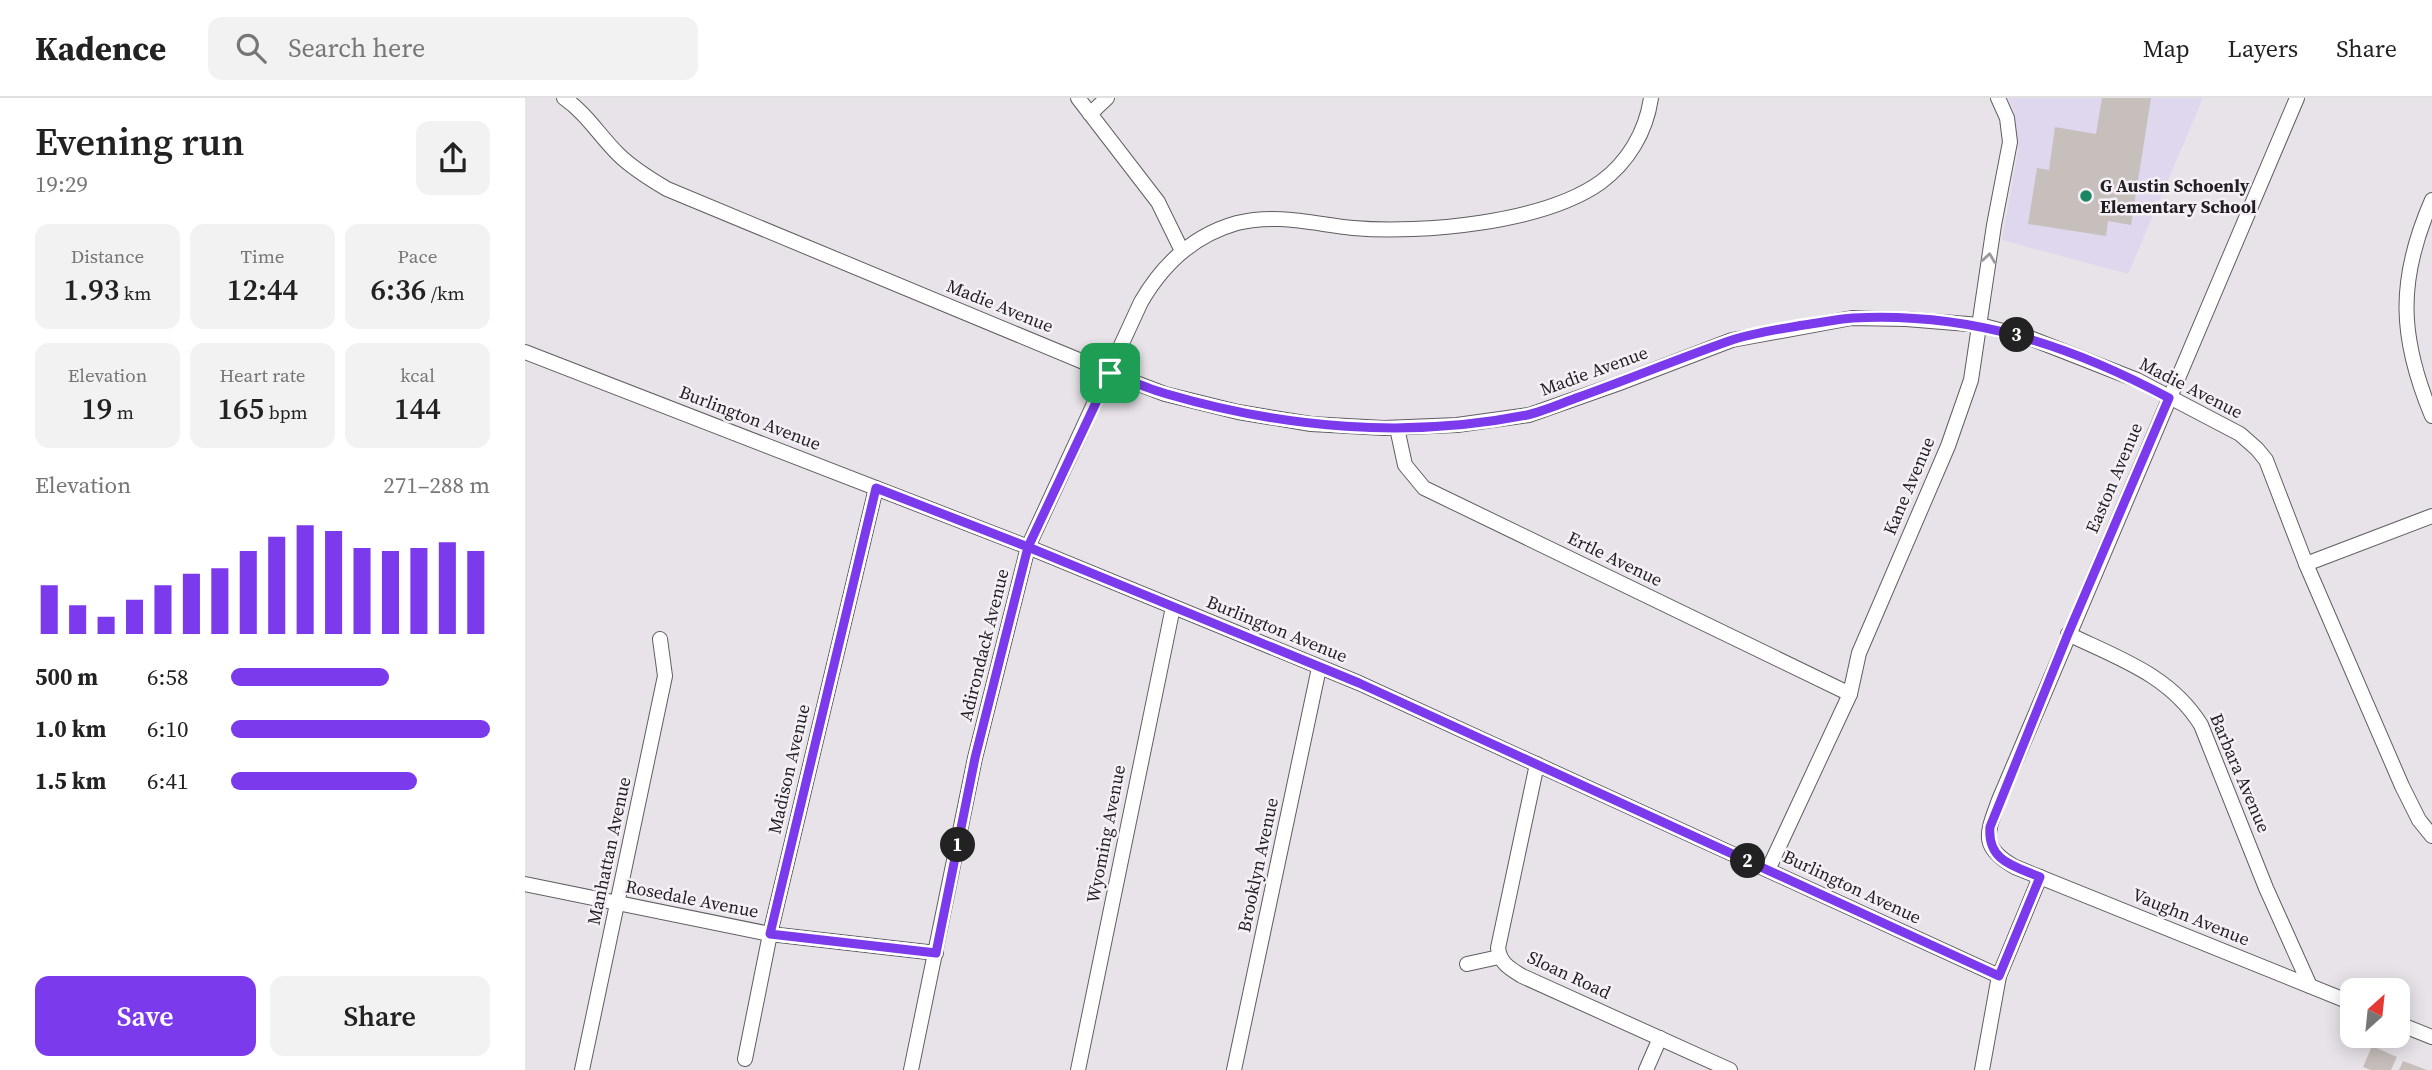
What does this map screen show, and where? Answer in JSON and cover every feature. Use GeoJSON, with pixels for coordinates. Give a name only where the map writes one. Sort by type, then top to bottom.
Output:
{"type":"FeatureCollection","features":[{"type":"Feature","properties":{"kind":"street","name":"Madie Avenue"},"geometry":{"type":"LineString","coordinates":[[564,98],[590,120],[626,161],[667,189],[1110,373],[1165,394],[1238,412],[1311,424],[1397,428],[1457,425],[1529,415],[1732,340],[1852,318],[1980,325],[2030,338],[2082,357],[2137,380],[2240,434],[2266,460],[2307,564],[2402,786],[2419,820],[2432,836]]}},
{"type":"Feature","properties":{"kind":"street"},"geometry":{"type":"LineString","coordinates":[[1078,98],[1158,202],[1182,251]]}},
{"type":"Feature","properties":{"kind":"street"},"geometry":{"type":"LineString","coordinates":[[1090,114],[1107,98]]}},
{"type":"Feature","properties":{"kind":"street","name":"Adirondack Avenue"},"geometry":{"type":"LineString","coordinates":[[911,1070],[975,758],[1028,547],[1145,295],[1158,275],[1182,251],[1221,228],[1252,220],[1283,218],[1353,228],[1403,230],[1453,227],[1502,219],[1550,205],[1589,190],[1619,165],[1641,133],[1651,98]]}},
{"type":"Feature","properties":{"kind":"street","name":"Kane Avenue"},"geometry":{"type":"LineString","coordinates":[[1769,870],[1850,694],[1859,653],[1948,446],[1971,380],[1994,225],[2010,142],[2007,118],[1998,98]]}},
{"type":"Feature","properties":{"kind":"street","name":"Easton Avenue"},"geometry":{"type":"LineString","coordinates":[[2015,867],[1995,854],[1989,838],[1990,827],[2068,634],[2297,98]]}},
{"type":"Feature","properties":{"kind":"street"},"geometry":{"type":"LineString","coordinates":[[2432,201],[2419,230],[2412,255],[2406,305],[2411,355],[2417,380],[2432,416]]}},
{"type":"Feature","properties":{"kind":"street","name":"Burlington Avenue"},"geometry":{"type":"LineString","coordinates":[[525,352],[1028,547],[1359,683],[1999,976]]}},
{"type":"Feature","properties":{"kind":"street","name":"Ertle Avenue"},"geometry":{"type":"LineString","coordinates":[[1397,428],[1405,465],[1425,488],[1850,694]]}},
{"type":"Feature","properties":{"kind":"street","name":"Madison Avenue"},"geometry":{"type":"LineString","coordinates":[[745,1059],[770,934],[876,488]]}},
{"type":"Feature","properties":{"kind":"street"},"geometry":{"type":"LineString","coordinates":[[2307,564],[2432,516]]}},
{"type":"Feature","properties":{"kind":"street","name":"Wyoming Avenue"},"geometry":{"type":"LineString","coordinates":[[1078,1070],[1173,607]]}},
{"type":"Feature","properties":{"kind":"street","name":"Barbara Avenue"},"geometry":{"type":"LineString","coordinates":[[2068,634],[2147,673],[2169,687],[2189,706],[2201,725],[2270,897],[2311,986]]}},
{"type":"Feature","properties":{"kind":"street","name":"Manhattan Avenue"},"geometry":{"type":"LineString","coordinates":[[582,1070],[665,676],[660,639]]}},
{"type":"Feature","properties":{"kind":"street","name":"Brooklyn Avenue"},"geometry":{"type":"LineString","coordinates":[[1234,1070],[1319,668]]}},
{"type":"Feature","properties":{"kind":"street","name":"Sloan Road"},"geometry":{"type":"LineString","coordinates":[[1537,764],[1498,948],[1499,957],[1506,966],[1522,976],[1730,1070]]}},
{"type":"Feature","properties":{"kind":"street","name":"Vaughn Avenue"},"geometry":{"type":"LineString","coordinates":[[2015,867],[2340,998]]}},
{"type":"Feature","properties":{"kind":"street"},"geometry":{"type":"LineString","coordinates":[[1982,1070],[1999,976],[2040,877]]}},
{"type":"Feature","properties":{"kind":"street","name":"Rosedale Avenue"},"geometry":{"type":"LineString","coordinates":[[525,884],[770,934],[936,953]]}},
{"type":"Feature","properties":{"kind":"street"},"geometry":{"type":"LineString","coordinates":[[1467,964],[1499,957]]}},
{"type":"Feature","properties":{"kind":"street"},"geometry":{"type":"LineString","coordinates":[[2410,1028],[2432,1037]]}},
{"type":"Feature","properties":{"kind":"street"},"geometry":{"type":"LineString","coordinates":[[1646,1070],[1660,1038]]}},
{"type":"Feature","properties":{"kind":"shaded area","name":"G Austin Schoenly Elementary School"},"geometry":{"type":"Polygon","coordinates":[[[2008,98],[2203,98],[2128,274],[2002,240],[2018,151],[2014,111],[2008,98]]]}},
{"type":"Feature","properties":{"kind":"building"},"geometry":{"type":"Polygon","coordinates":[[[2102,98],[2151,98],[2131,225],[2108,221],[2106,236],[2028,224],[2037,168],[2049,170],[2055,127],[2096,134],[2102,98]]]}},
{"type":"Feature","properties":{"kind":"building"},"geometry":{"type":"Polygon","coordinates":[[[2371,1048],[2397,1057],[2391,1070],[2371,1070],[2363,1067],[2371,1048]]]}},
{"type":"Feature","properties":{"kind":"building"},"geometry":{"type":"Polygon","coordinates":[[[2403,1061],[2427,1070],[2399,1070],[2403,1061]]]}},
{"type":"Feature","properties":{"kind":"place","name":"G Austin Schoenly Elementary School"},"geometry":{"type":"Point","coordinates":[2086,196]}},
{"type":"Feature","properties":{"kind":"route"},"geometry":{"type":"LineString","coordinates":[[1110,373],[1028,547],[876,488],[770,934],[936,953],[975,758],[1028,547],[1359,683],[1999,976],[2040,877],[2015,867],[1995,854],[1989,838],[1990,827],[2068,634],[2169,398],[2137,380],[2030,338],[1980,325],[1906,319],[1852,318],[1732,340],[1529,415],[1457,425],[1384,428],[1311,424],[1238,412],[1165,394],[1110,373]]}}]}
